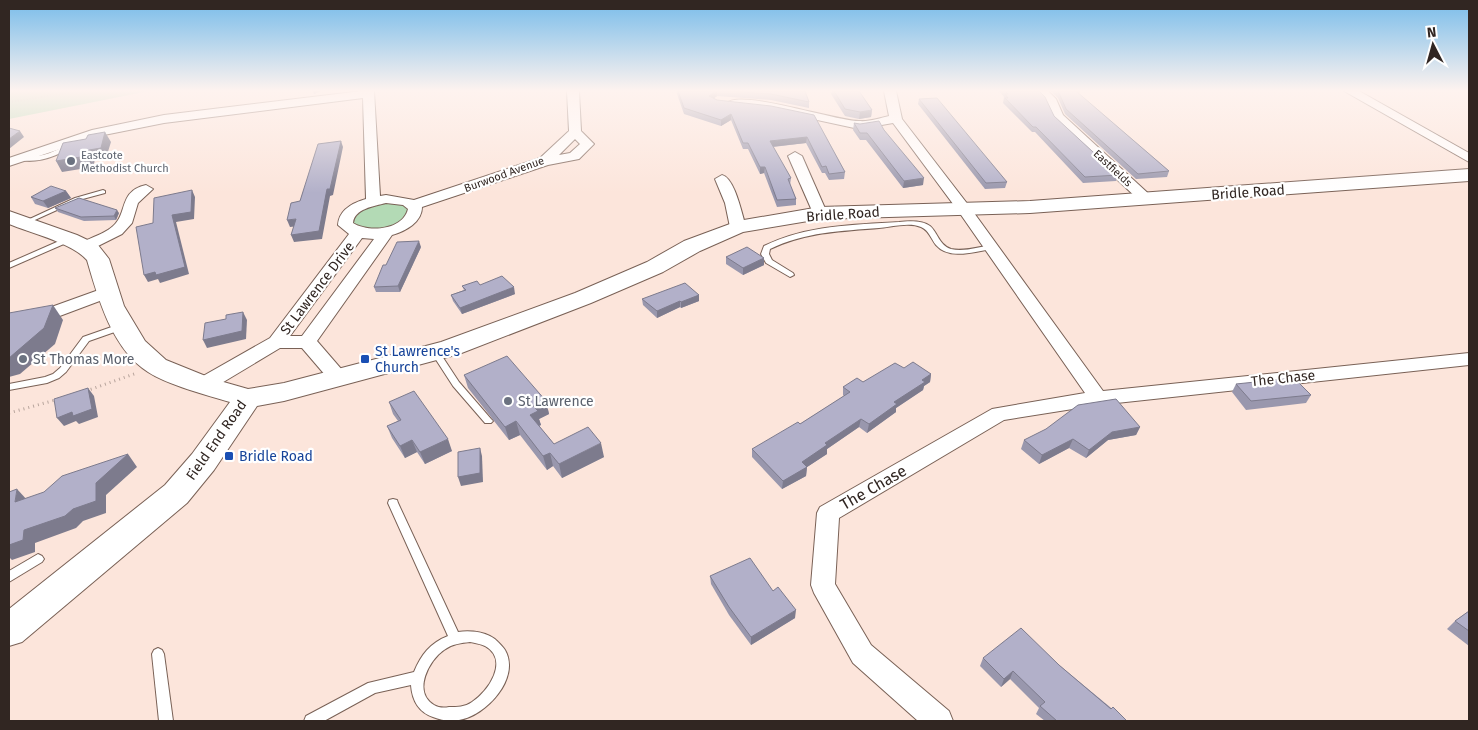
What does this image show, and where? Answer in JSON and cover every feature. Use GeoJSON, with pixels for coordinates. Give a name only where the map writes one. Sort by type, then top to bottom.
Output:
{"type":"FeatureCollection","features":[{"type":"Feature","properties":{"kind":"street"},"geometry":{"type":"LineString","coordinates":[[14,160],[96,133],[135,125]]}},
{"type":"Feature","properties":{"kind":"street"},"geometry":{"type":"LineString","coordinates":[[370,125],[374,202]]}},
{"type":"Feature","properties":{"kind":"street","name":"Burwood Avenue"},"geometry":{"type":"LineString","coordinates":[[414,205],[544,161],[575,132],[575,125]]}},
{"type":"Feature","properties":{"kind":"street"},"geometry":{"type":"LineString","coordinates":[[901,125],[964,209],[1098,398]]}},
{"type":"Feature","properties":{"kind":"street","name":"Eastfields"},"geometry":{"type":"LineString","coordinates":[[1067,125],[1146,199]]}},
{"type":"Feature","properties":{"kind":"street"},"geometry":{"type":"LineString","coordinates":[[1411,125],[1469,158]]}},
{"type":"Feature","properties":{"kind":"street"},"geometry":{"type":"LineString","coordinates":[[795,156],[820,213]]}},
{"type":"Feature","properties":{"kind":"street","name":"Bridle Road"},"geometry":{"type":"LineString","coordinates":[[248,398],[284,392],[436,352],[583,298],[655,267],[692,246],[738,227],[820,213],[1030,207],[1469,175]]}},
{"type":"Feature","properties":{"kind":"street"},"geometry":{"type":"LineString","coordinates":[[722,179],[732,203],[738,227]]}},
{"type":"Feature","properties":{"kind":"street"},"geometry":{"type":"LineString","coordinates":[[76,244],[117,231],[125,223],[132,201],[146,189]]}},
{"type":"Feature","properties":{"kind":"street"},"geometry":{"type":"LineString","coordinates":[[399,200],[414,205],[417,210],[416,215],[410,221],[386,232],[358,233],[349,230],[345,225],[346,216],[355,208],[374,202],[399,200]]}},
{"type":"Feature","properties":{"kind":"street","name":"Field End Road"},"geometry":{"type":"LineString","coordinates":[[9,630],[176,494],[188,481],[248,398],[203,385],[157,366],[135,346],[123,326],[112,306],[98,259],[90,250],[16,220]]}},
{"type":"Feature","properties":{"kind":"street","name":"St Lawrence Drive"},"geometry":{"type":"LineString","coordinates":[[307,342],[386,232]]}},
{"type":"Feature","properties":{"kind":"street","name":"St Lawrence Drive"},"geometry":{"type":"LineString","coordinates":[[203,385],[276,342],[358,233]]}},
{"type":"Feature","properties":{"kind":"street"},"geometry":{"type":"LineString","coordinates":[[9,322],[35,318],[107,292]]}},
{"type":"Feature","properties":{"kind":"street","name":"St Lawrence Drive"},"geometry":{"type":"LineString","coordinates":[[276,342],[307,342],[340,378]]}},
{"type":"Feature","properties":{"kind":"street","name":"The Chase"},"geometry":{"type":"LineString","coordinates":[[939,721],[862,654],[823,585],[828,513],[999,414],[1098,398],[1469,359]]}},
{"type":"Feature","properties":{"kind":"lane"},"geometry":{"type":"LineString","coordinates":[[16,220],[103,192]]}},
{"type":"Feature","properties":{"kind":"lane"},"geometry":{"type":"LineString","coordinates":[[790,275],[769,261],[765,254],[767,248],[792,237],[812,232],[849,227],[913,224],[928,228],[942,247],[948,250],[963,251],[991,247]]}},
{"type":"Feature","properties":{"kind":"lane"},"geometry":{"type":"LineString","coordinates":[[9,266],[76,244]]}},
{"type":"Feature","properties":{"kind":"lane"},"geometry":{"type":"LineString","coordinates":[[9,387],[47,380],[56,376],[63,370],[86,339],[123,326]]}},
{"type":"Feature","properties":{"kind":"lane"},"geometry":{"type":"LineString","coordinates":[[436,352],[456,384],[488,421]]}},
{"type":"Feature","properties":{"kind":"lane"},"geometry":{"type":"LineString","coordinates":[[393,503],[455,638]]}},
{"type":"Feature","properties":{"kind":"lane"},"geometry":{"type":"LineString","coordinates":[[9,577],[38,559]]}},
{"type":"Feature","properties":{"kind":"lane"},"geometry":{"type":"LineString","coordinates":[[484,637],[495,644],[502,655],[503,669],[499,683],[489,697],[476,707],[444,718],[430,710],[422,702],[417,690],[418,677],[425,661],[438,647],[455,638],[484,637]]}},
{"type":"Feature","properties":{"kind":"lane"},"geometry":{"type":"LineString","coordinates":[[158,654],[166,721]]}},
{"type":"Feature","properties":{"kind":"lane"},"geometry":{"type":"LineString","coordinates":[[311,721],[373,687],[418,677]]}},
{"type":"Feature","properties":{"kind":"path"},"geometry":{"type":"LineString","coordinates":[[83,392],[157,366]]}},
{"type":"Feature","properties":{"kind":"path"},"geometry":{"type":"LineString","coordinates":[[9,413],[65,398]]}},
{"type":"Feature","properties":{"kind":"green space"},"geometry":{"type":"Polygon","coordinates":[[[388,202],[405,204],[411,212],[396,224],[384,229],[371,230],[353,226],[352,217],[362,209],[388,202]]]}},
{"type":"Feature","properties":{"kind":"building"},"geometry":{"type":"Polygon","coordinates":[[[736,125],[819,125],[845,172],[829,174],[826,166],[822,167],[807,137],[770,141],[791,178],[788,179],[796,199],[777,200],[765,167],[760,167],[748,143],[743,143],[736,125]]]}},
{"type":"Feature","properties":{"kind":"building"},"geometry":{"type":"Polygon","coordinates":[[[855,125],[881,125],[924,178],[904,181],[867,133],[860,133],[855,125]]]}},
{"type":"Feature","properties":{"kind":"building"},"geometry":{"type":"Polygon","coordinates":[[[940,125],[960,125],[1007,182],[986,183],[940,125]]]}},
{"type":"Feature","properties":{"kind":"building"},"geometry":{"type":"Polygon","coordinates":[[[1031,125],[1064,125],[1118,175],[1085,177],[1036,127],[1031,125]]]}},
{"type":"Feature","properties":{"kind":"building"},"geometry":{"type":"Polygon","coordinates":[[[1084,125],[1116,125],[1169,171],[1138,174],[1084,125]]]}},
{"type":"Feature","properties":{"kind":"building"},"geometry":{"type":"Polygon","coordinates":[[[9,128],[20,131],[9,139],[9,128]]]}},
{"type":"Feature","properties":{"kind":"building"},"geometry":{"type":"Polygon","coordinates":[[[105,132],[101,148],[89,150],[87,156],[56,161],[63,143],[86,139],[88,135],[105,132]]]}},
{"type":"Feature","properties":{"kind":"building"},"geometry":{"type":"Polygon","coordinates":[[[341,141],[330,189],[327,189],[319,231],[291,235],[296,219],[287,220],[291,203],[300,201],[318,144],[341,141]]]}},
{"type":"Feature","properties":{"kind":"building"},"geometry":{"type":"Polygon","coordinates":[[[51,186],[66,191],[43,201],[31,197],[51,186]]]}},
{"type":"Feature","properties":{"kind":"building"},"geometry":{"type":"Polygon","coordinates":[[[192,190],[191,212],[172,215],[185,267],[156,275],[155,272],[144,275],[136,227],[153,223],[154,198],[192,190]]]}},
{"type":"Feature","properties":{"kind":"building"},"geometry":{"type":"Polygon","coordinates":[[[79,198],[117,210],[114,216],[81,217],[55,208],[79,198]]]}},
{"type":"Feature","properties":{"kind":"building"},"geometry":{"type":"Polygon","coordinates":[[[419,241],[398,286],[374,287],[383,265],[386,265],[397,242],[419,241]]]}},
{"type":"Feature","properties":{"kind":"building"},"geometry":{"type":"Polygon","coordinates":[[[747,247],[764,258],[743,268],[726,257],[747,247]]]}},
{"type":"Feature","properties":{"kind":"building"},"geometry":{"type":"Polygon","coordinates":[[[502,276],[514,287],[460,308],[451,295],[466,290],[462,286],[477,281],[480,285],[502,276]]]}},
{"type":"Feature","properties":{"kind":"building"},"geometry":{"type":"Polygon","coordinates":[[[685,283],[699,295],[657,311],[642,299],[685,283]]]}},
{"type":"Feature","properties":{"kind":"building"},"geometry":{"type":"Polygon","coordinates":[[[53,305],[44,328],[9,358],[9,313],[53,305]]]}},
{"type":"Feature","properties":{"kind":"building"},"geometry":{"type":"Polygon","coordinates":[[[243,312],[242,331],[203,340],[205,323],[226,319],[226,315],[243,312]]]}},
{"type":"Feature","properties":{"kind":"building"},"geometry":{"type":"Polygon","coordinates":[[[507,356],[546,401],[533,406],[538,411],[530,415],[554,444],[588,427],[601,443],[559,464],[550,453],[543,456],[516,421],[505,427],[464,375],[507,356]]]}},
{"type":"Feature","properties":{"kind":"building"},"geometry":{"type":"Polygon","coordinates":[[[913,362],[931,374],[922,380],[925,382],[894,402],[897,404],[869,424],[861,419],[825,443],[827,445],[802,462],[807,467],[783,481],[752,449],[798,422],[800,424],[850,392],[843,387],[857,378],[863,382],[895,363],[904,368],[913,362]]]}},
{"type":"Feature","properties":{"kind":"building"},"geometry":{"type":"Polygon","coordinates":[[[1294,378],[1311,395],[1251,401],[1236,384],[1294,378]]]}},
{"type":"Feature","properties":{"kind":"building"},"geometry":{"type":"Polygon","coordinates":[[[88,388],[92,409],[73,416],[72,412],[57,418],[54,399],[88,388]]]}},
{"type":"Feature","properties":{"kind":"building"},"geometry":{"type":"Polygon","coordinates":[[[414,391],[448,439],[420,452],[412,440],[400,446],[387,426],[401,420],[389,402],[414,391]]]}},
{"type":"Feature","properties":{"kind":"building"},"geometry":{"type":"Polygon","coordinates":[[[1116,399],[1140,427],[1112,432],[1089,450],[1073,439],[1042,455],[1024,440],[1046,429],[1078,405],[1116,399]]]}},
{"type":"Feature","properties":{"kind":"building"},"geometry":{"type":"Polygon","coordinates":[[[480,448],[480,473],[458,477],[458,452],[480,448]]]}},
{"type":"Feature","properties":{"kind":"building"},"geometry":{"type":"Polygon","coordinates":[[[128,454],[96,483],[96,501],[73,509],[65,516],[24,530],[23,540],[9,545],[9,492],[17,489],[15,502],[44,492],[62,476],[128,454]]]}},
{"type":"Feature","properties":{"kind":"building"},"geometry":{"type":"Polygon","coordinates":[[[750,558],[773,591],[778,587],[796,610],[751,637],[729,607],[710,576],[750,558]]]}},
{"type":"Feature","properties":{"kind":"building"},"geometry":{"type":"Polygon","coordinates":[[[1469,611],[1469,631],[1455,621],[1469,611]]]}},
{"type":"Feature","properties":{"kind":"building"},"geometry":{"type":"Polygon","coordinates":[[[1021,628],[1059,665],[1111,709],[1113,707],[1127,721],[1057,721],[1040,706],[1045,702],[1013,671],[1004,679],[983,658],[1021,628]]]}},
{"type":"Feature","properties":{"kind":"place","name":"Eastcote Methodist Church"},"geometry":{"type":"Point","coordinates":[71,161]}},
{"type":"Feature","properties":{"kind":"place","name":"St Thomas More"},"geometry":{"type":"Point","coordinates":[23,359]}},
{"type":"Feature","properties":{"kind":"place","name":"St Lawrence's Church"},"geometry":{"type":"Point","coordinates":[365,359]}},
{"type":"Feature","properties":{"kind":"place","name":"St Lawrence"},"geometry":{"type":"Point","coordinates":[508,401]}},
{"type":"Feature","properties":{"kind":"place","name":"Bridle Road"},"geometry":{"type":"Point","coordinates":[229,456]}}]}
